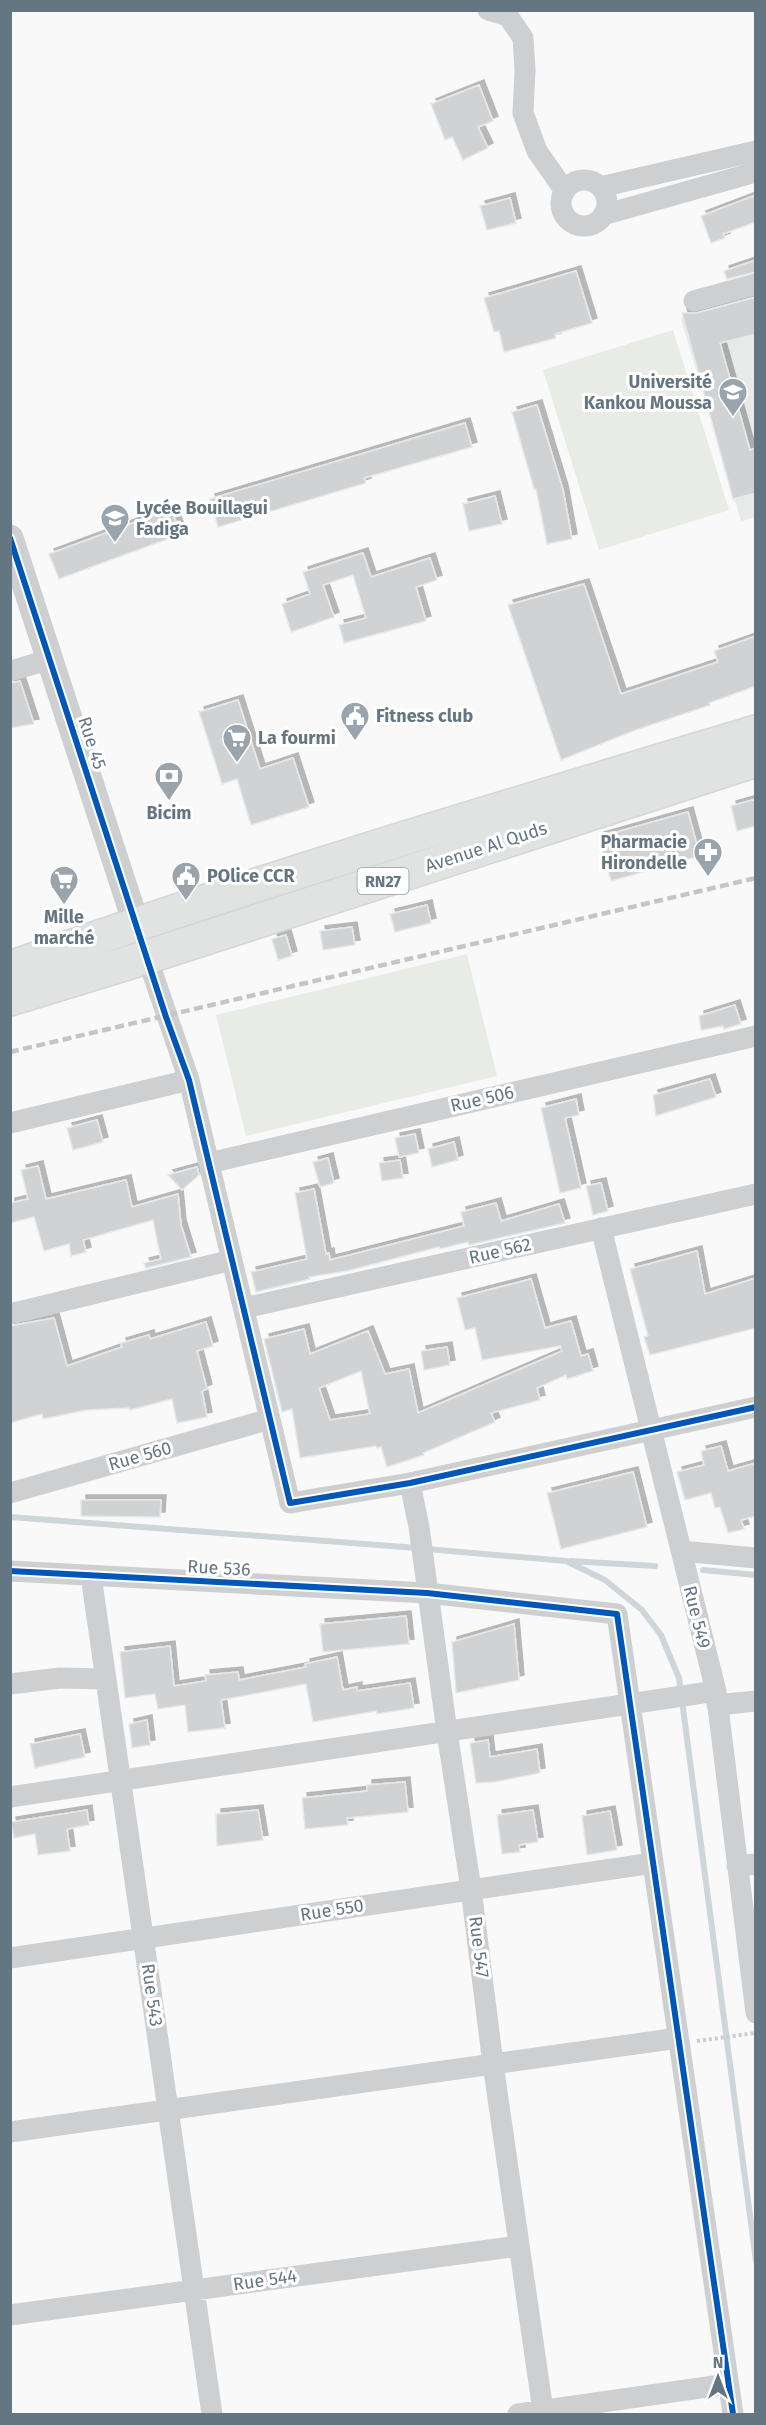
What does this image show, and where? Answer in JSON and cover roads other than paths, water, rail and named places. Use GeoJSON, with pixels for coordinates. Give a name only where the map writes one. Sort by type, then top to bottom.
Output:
{"type":"FeatureCollection","features":[{"type":"Feature","properties":{"kind":"main road","name":"Avenue Al Quds"},"geometry":{"type":"LineString","coordinates":[[10,968],[135,924],[482,814],[756,732]]}},
{"type":"Feature","properties":{"kind":"main road","name":"Avenue Al Quds"},"geometry":{"type":"LineString","coordinates":[[10,999],[147,957],[756,760]]}},
{"type":"Feature","properties":{"kind":"street"},"geometry":{"type":"LineString","coordinates":[[489,10],[508,16],[523,38],[525,70],[523,113],[537,151],[564,191]]}},
{"type":"Feature","properties":{"kind":"street"},"geometry":{"type":"LineString","coordinates":[[600,187],[756,151]]}},
{"type":"Feature","properties":{"kind":"street"},"geometry":{"type":"LineString","coordinates":[[603,215],[756,172]]}},
{"type":"Feature","properties":{"kind":"street"},"geometry":{"type":"LineString","coordinates":[[582,181],[592,182],[600,187],[606,196],[607,206],[603,215],[596,222],[586,226],[576,225],[568,219],[562,211],[561,201],[564,191],[572,184],[582,181]]}},
{"type":"Feature","properties":{"kind":"street"},"geometry":{"type":"LineString","coordinates":[[694,301],[756,284]]}},
{"type":"Feature","properties":{"kind":"street","name":"Rue 45"},"geometry":{"type":"LineString","coordinates":[[10,538],[147,957]]}},
{"type":"Feature","properties":{"kind":"street"},"geometry":{"type":"LineString","coordinates":[[10,672],[48,660]]}},
{"type":"Feature","properties":{"kind":"street"},"geometry":{"type":"LineString","coordinates":[[147,957],[189,1080],[290,1503],[410,1483],[756,1407]]}},
{"type":"Feature","properties":{"kind":"street","name":"Rue 506"},"geometry":{"type":"LineString","coordinates":[[209,1163],[756,1036]]}},
{"type":"Feature","properties":{"kind":"street"},"geometry":{"type":"LineString","coordinates":[[10,1123],[189,1080]]}},
{"type":"Feature","properties":{"kind":"street","name":"Rue 562"},"geometry":{"type":"LineString","coordinates":[[244,1308],[756,1194]]}},
{"type":"Feature","properties":{"kind":"street","name":"Rue 549"},"geometry":{"type":"LineString","coordinates":[[601,1228],[716,1698],[746,1865],[756,2013]]}},
{"type":"Feature","properties":{"kind":"street"},"geometry":{"type":"LineString","coordinates":[[10,1314],[232,1260]]}},
{"type":"Feature","properties":{"kind":"street","name":"Rue 560"},"geometry":{"type":"LineString","coordinates":[[10,1492],[270,1419]]}},
{"type":"Feature","properties":{"kind":"street","name":"Rue 547"},"geometry":{"type":"LineString","coordinates":[[410,1483],[471,1890],[493,2064],[543,2411]]}},
{"type":"Feature","properties":{"kind":"street"},"geometry":{"type":"LineString","coordinates":[[681,1551],[756,1558]]}},
{"type":"Feature","properties":{"kind":"street","name":"Rue 536"},"geometry":{"type":"LineString","coordinates":[[10,1571],[427,1593],[617,1614],[630,1704]]}},
{"type":"Feature","properties":{"kind":"street","name":"Rue 543"},"geometry":{"type":"LineString","coordinates":[[91,1576],[212,2415]]}},
{"type":"Feature","properties":{"kind":"street"},"geometry":{"type":"LineString","coordinates":[[10,1684],[60,1678],[106,1679]]}},
{"type":"Feature","properties":{"kind":"street"},"geometry":{"type":"LineString","coordinates":[[10,1797],[630,1704],[716,1698],[756,1701]]}},
{"type":"Feature","properties":{"kind":"street"},"geometry":{"type":"LineString","coordinates":[[630,1704],[733,2415]]}},
{"type":"Feature","properties":{"kind":"street","name":"Rue 550"},"geometry":{"type":"LineString","coordinates":[[10,1958],[653,1863]]}},
{"type":"Feature","properties":{"kind":"street"},"geometry":{"type":"LineString","coordinates":[[10,2132],[678,2038]]}},
{"type":"Feature","properties":{"kind":"street","name":"Rue 544"},"geometry":{"type":"LineString","coordinates":[[10,2315],[519,2246]]}},
{"type":"Feature","properties":{"kind":"street"},"geometry":{"type":"LineString","coordinates":[[518,2415],[728,2384]]}},
{"type":"Feature","properties":{"kind":"waterway"},"geometry":{"type":"LineString","coordinates":[[10,1517],[417,1548]]}},
{"type":"Feature","properties":{"kind":"waterway"},"geometry":{"type":"LineString","coordinates":[[427,1549],[566,1561],[605,1580],[642,1610],[661,1635],[679,1678],[756,2261]]}},
{"type":"Feature","properties":{"kind":"waterway"},"geometry":{"type":"LineString","coordinates":[[570,1561],[655,1566]]}},
{"type":"Feature","properties":{"kind":"waterway"},"geometry":{"type":"LineString","coordinates":[[703,1570],[756,1575]]}},
{"type":"Feature","properties":{"kind":"railway"},"geometry":{"type":"LineString","coordinates":[[10,1052],[756,878]]}},
{"type":"Feature","properties":{"kind":"place","name":"Université Kankou Moussa"},"geometry":{"type":"Point","coordinates":[733,418]}},
{"type":"Feature","properties":{"kind":"place","name":"Lycée Bouillagui Fadiga"},"geometry":{"type":"Point","coordinates":[115,544]}},
{"type":"Feature","properties":{"kind":"place","name":"Fitness club"},"geometry":{"type":"Point","coordinates":[355,742]}},
{"type":"Feature","properties":{"kind":"place","name":"La fourmi"},"geometry":{"type":"Point","coordinates":[237,764]}},
{"type":"Feature","properties":{"kind":"place","name":"Bicim"},"geometry":{"type":"Point","coordinates":[169,802]}},
{"type":"Feature","properties":{"kind":"place","name":"Pharmacie Hirondelle"},"geometry":{"type":"Point","coordinates":[708,878]}},
{"type":"Feature","properties":{"kind":"place","name":"POlice CCR"},"geometry":{"type":"Point","coordinates":[186,902]}},
{"type":"Feature","properties":{"kind":"place","name":"Mille marché"},"geometry":{"type":"Point","coordinates":[64,906]}}]}
